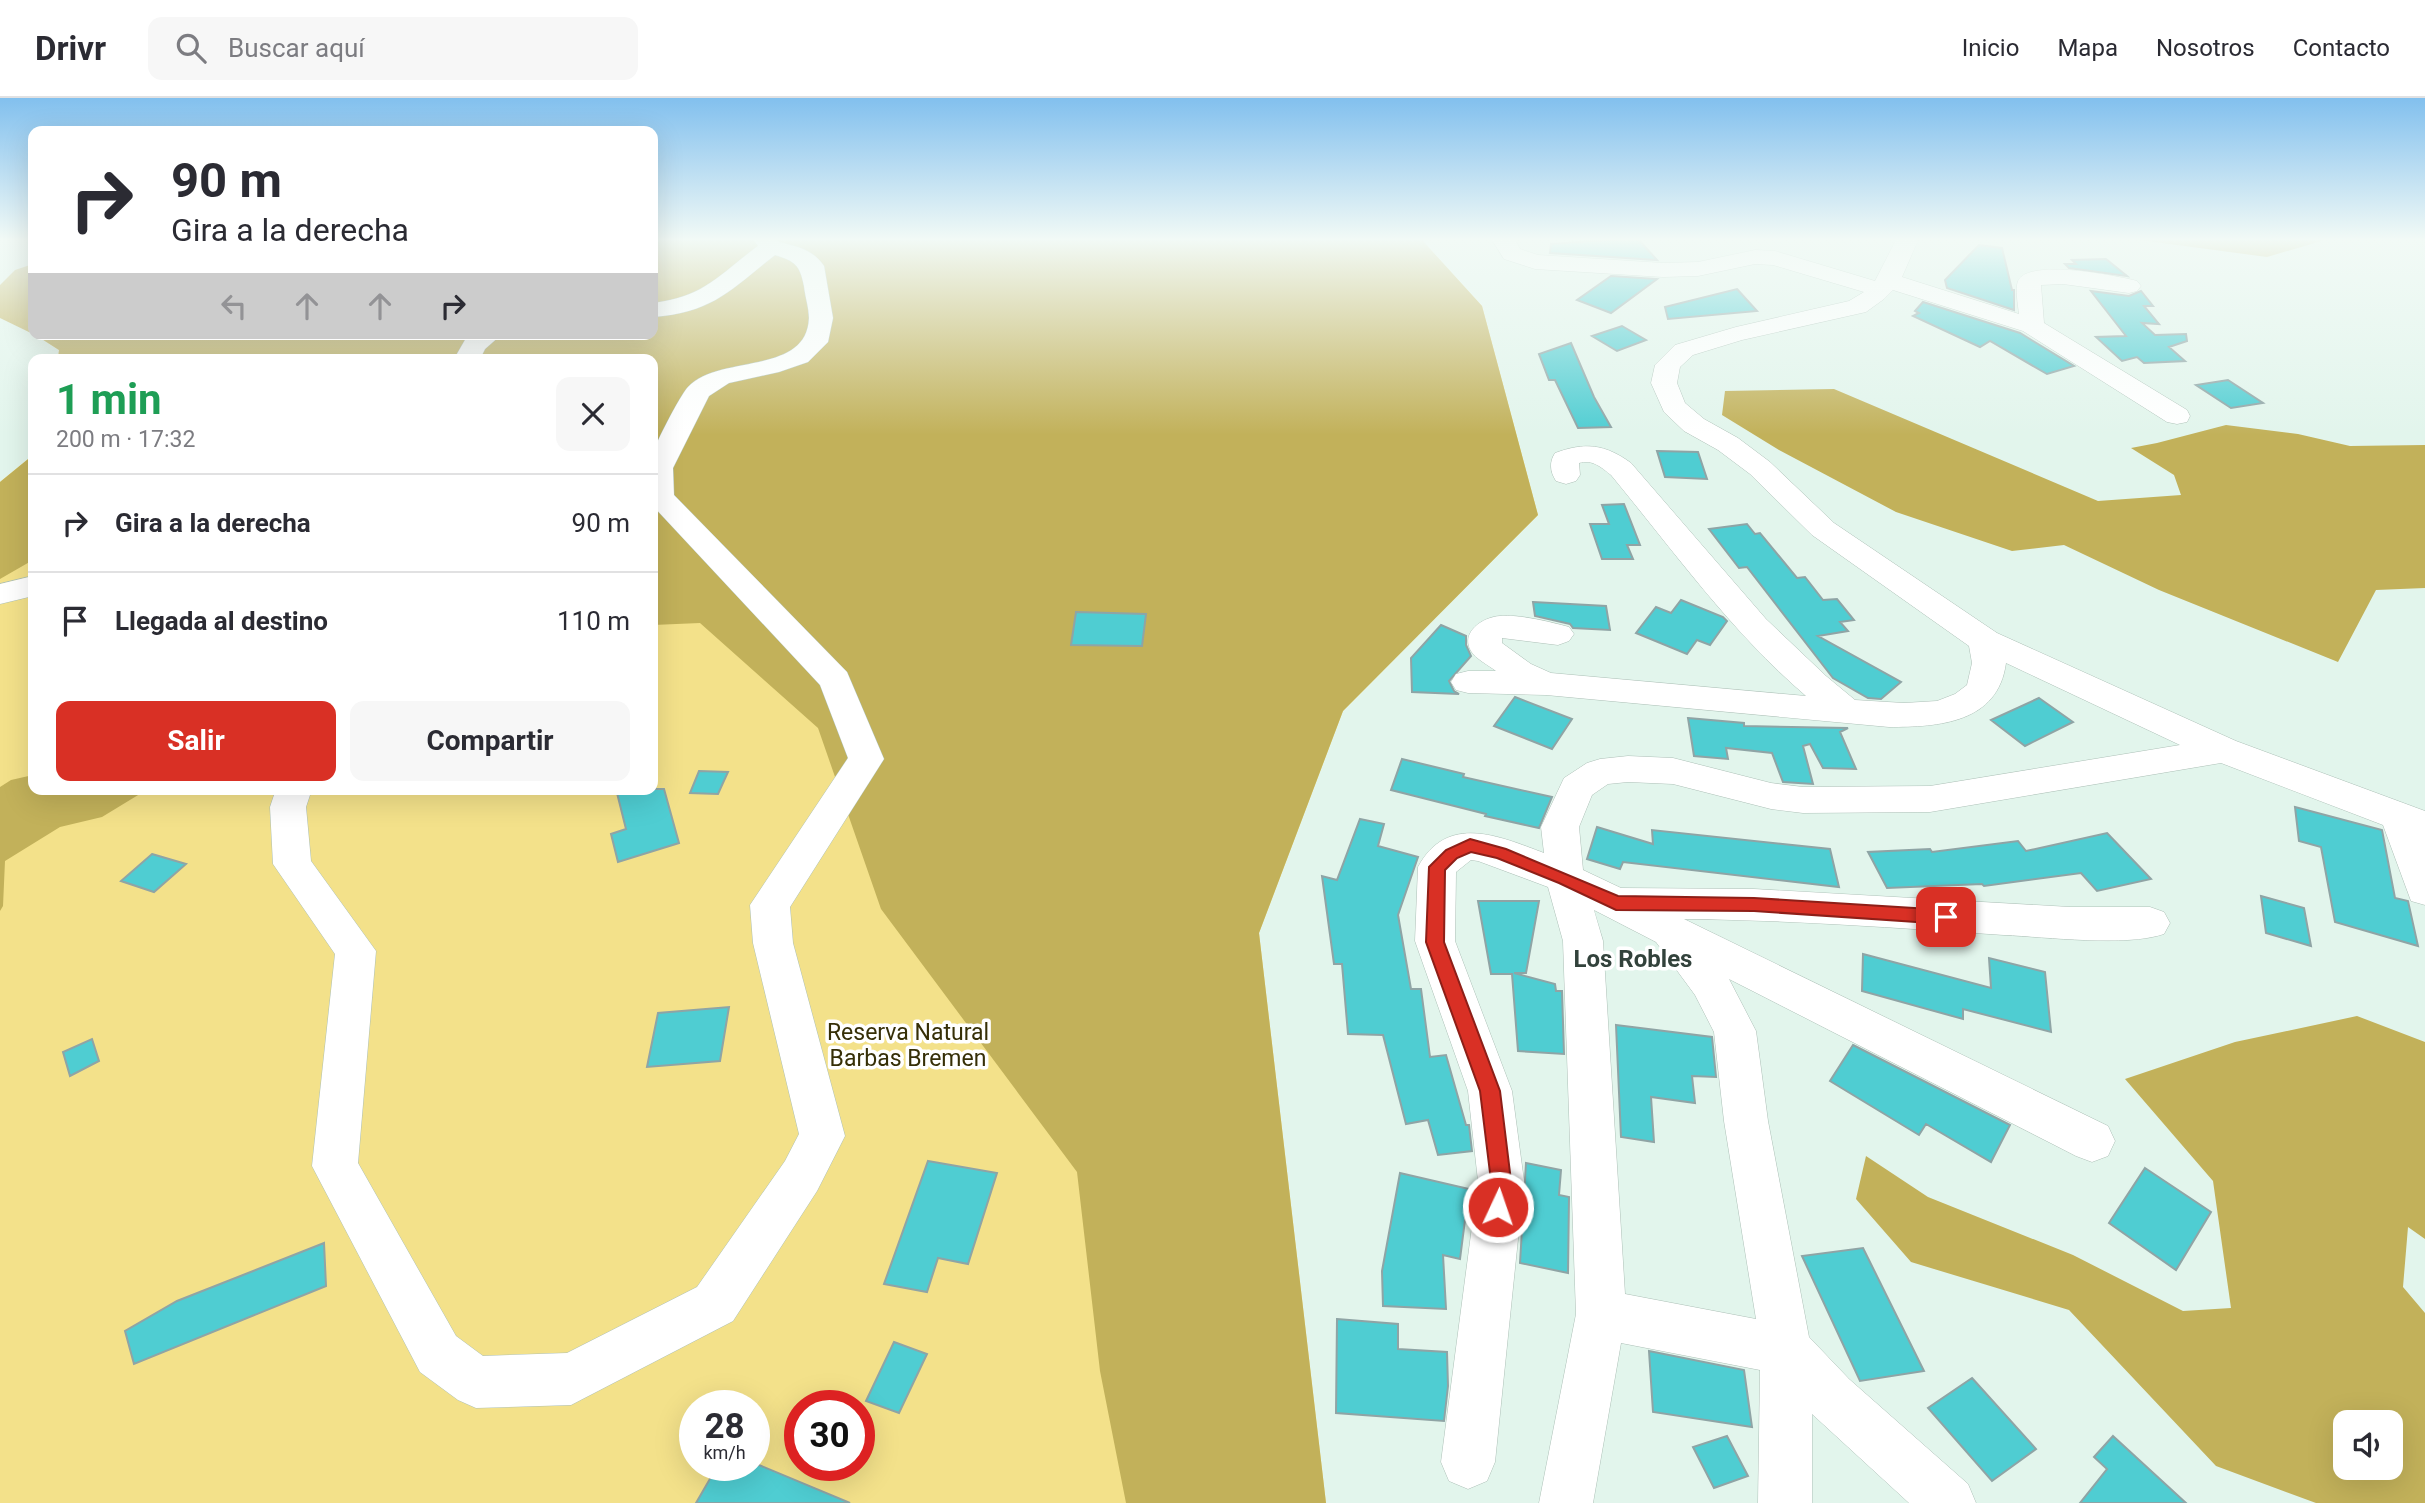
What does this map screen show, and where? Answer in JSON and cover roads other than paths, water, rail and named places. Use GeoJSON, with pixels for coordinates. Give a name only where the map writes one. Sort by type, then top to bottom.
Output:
{"type":"FeatureCollection","features":[{"type":"Feature","properties":{"kind":"street"},"geometry":{"type":"LineString","coordinates":[[658,310],[691,304]]}},
{"type":"Feature","properties":{"kind":"street"},"geometry":{"type":"LineString","coordinates":[[292,795],[288,807],[292,864],[356,951],[335,1166],[438,1354],[476,1382],[571,1378],[715,1304],[801,1176],[822,1136],[773,943],[771,905],[866,760],[835,680],[660,497],[659,468],[698,391],[721,377],[770,367],[799,357],[815,342],[821,318],[819,304]]}},
{"type":"Feature","properties":{"kind":"street"},"geometry":{"type":"LineString","coordinates":[[1864,304],[1736,334],[1684,350],[1668,365],[1664,383],[1674,406],[1694,425],[1728,444],[1760,468],[1823,530],[1985,641],[2223,750],[2412,821],[2425,890]]}},
{"type":"Feature","properties":{"kind":"street"},"geometry":{"type":"LineString","coordinates":[[1952,304],[2032,326],[2176,416]]}},
{"type":"Feature","properties":{"kind":"street"},"geometry":{"type":"LineString","coordinates":[[2030,304],[2032,326]]}},
{"type":"Feature","properties":{"kind":"street"},"geometry":{"type":"LineString","coordinates":[[470,354],[474,345],[482,340]]}},
{"type":"Feature","properties":{"kind":"street"},"geometry":{"type":"LineString","coordinates":[[1566,475],[1566,459],[1582,452],[1600,453],[1620,469],[1769,645],[1810,683],[1846,711]]}},
{"type":"Feature","properties":{"kind":"street"},"geometry":{"type":"LineString","coordinates":[[0,594],[28,587]]}},
{"type":"Feature","properties":{"kind":"street"},"geometry":{"type":"LineString","coordinates":[[1546,684],[1499,659],[1485,647],[1486,633],[1500,626],[1558,634]]}},
{"type":"Feature","properties":{"kind":"street"},"geometry":{"type":"LineString","coordinates":[[1468,682],[1546,684],[1925,716],[1953,709],[1975,698],[1985,683],[1989,663],[1985,641]]}},
{"type":"Feature","properties":{"kind":"street"},"geometry":{"type":"LineString","coordinates":[[1566,1503],[1601,1314],[1583,941],[1565,878],[1560,827],[1577,787],[1600,772],[1628,769],[1673,771],[1771,796],[1802,800],[1930,799],[2223,750]]}},
{"type":"Feature","properties":{"kind":"street"},"geometry":{"type":"LineString","coordinates":[[1468,1462],[1501,1181],[1490,1091],[1435,942],[1437,867],[1452,854],[1470,845],[1500,853],[1565,878],[2092,1141]]}},
{"type":"Feature","properties":{"kind":"street"},"geometry":{"type":"LineString","coordinates":[[1616,903],[1754,904],[2070,923],[2150,923]]}},
{"type":"Feature","properties":{"kind":"street"},"geometry":{"type":"LineString","coordinates":[[1668,930],[1710,983],[1735,1031],[1751,1148],[1786,1350],[1785,1503]]}},
{"type":"Feature","properties":{"kind":"street"},"geometry":{"type":"LineString","coordinates":[[1601,1314],[1786,1350],[1831,1396],[1949,1503]]}},
{"type":"Feature","properties":{"kind":"district","name":"Los Robles"},"geometry":{"type":"Point","coordinates":[1633,959]}},
{"type":"Feature","properties":{"kind":"park label","name":"Reserva Natural Barbas Bremen"},"geometry":{"type":"Point","coordinates":[908,1045]}}]}
